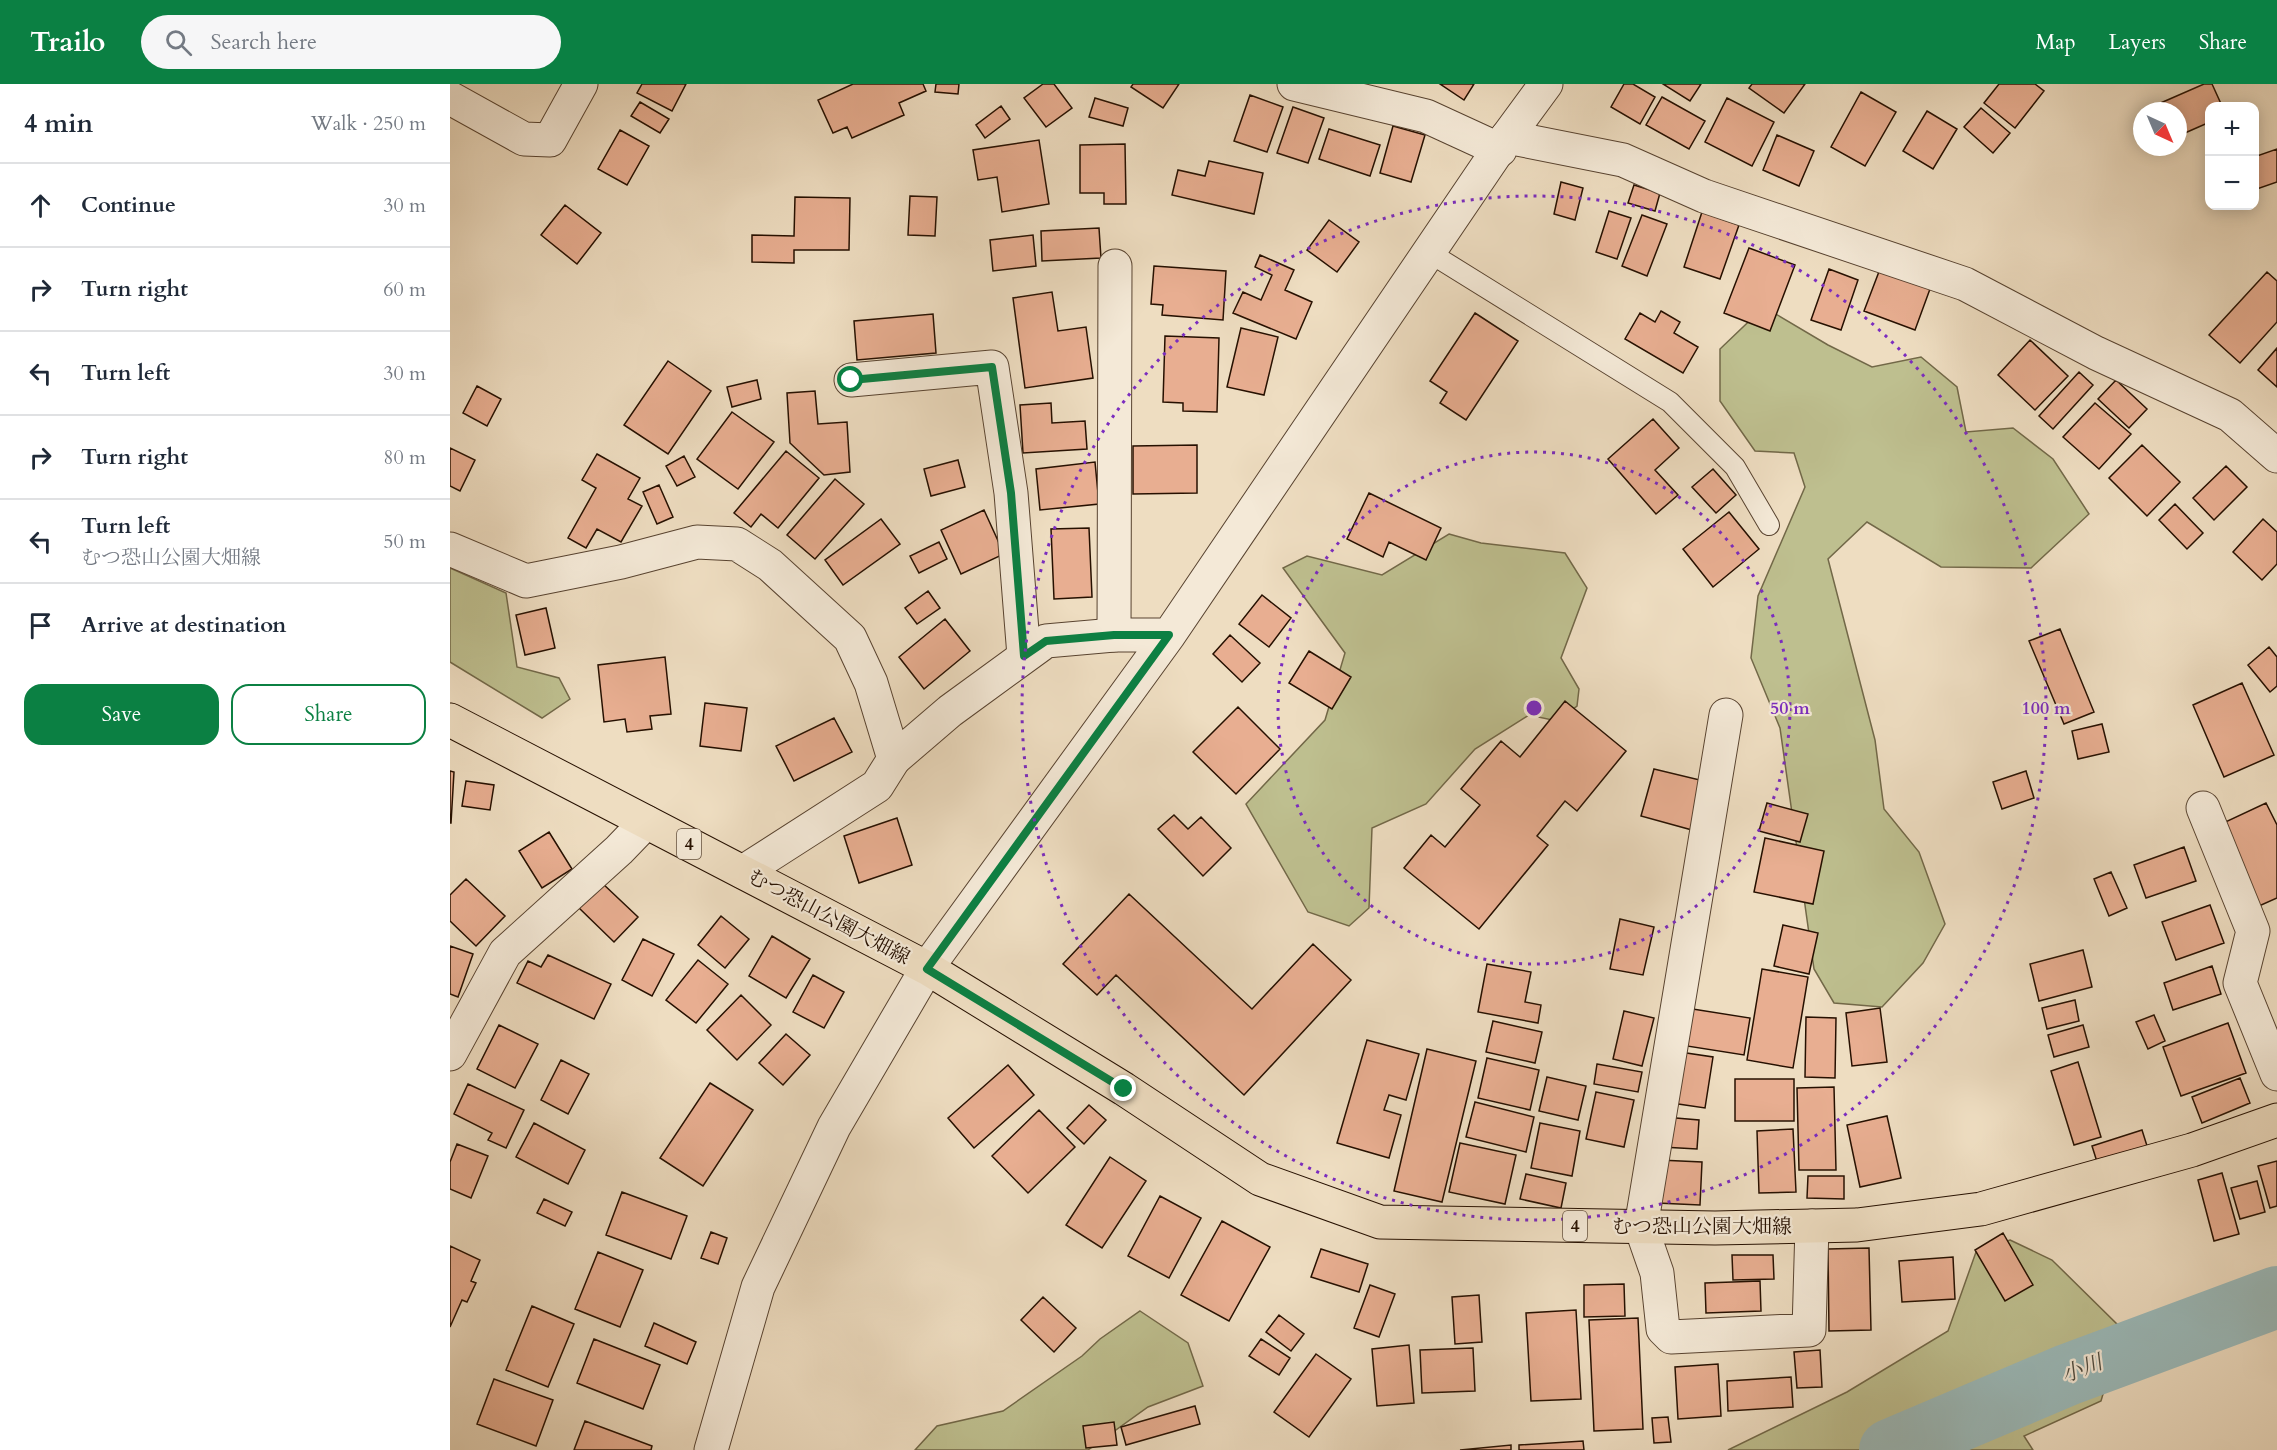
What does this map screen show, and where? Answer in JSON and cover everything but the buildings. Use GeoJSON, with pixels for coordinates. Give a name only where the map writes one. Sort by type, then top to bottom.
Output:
{"type":"FeatureCollection","features":[{"type":"Feature","properties":{"kind":"main road","name":"むつ恐山公園大畑線"},"geometry":{"type":"LineString","coordinates":[[450,720],[927,969],[1124,1089],[1260,1179],[1380,1222],[1641,1227],[1857,1225],[1981,1209],[2192,1150],[2277,1120]]}},
{"type":"Feature","properties":{"kind":"street"},"geometry":{"type":"LineString","coordinates":[[450,98],[525,139],[550,140],[581,84]]}},
{"type":"Feature","properties":{"kind":"street"},"geometry":{"type":"LineString","coordinates":[[1294,84],[1426,116],[1504,144],[1623,160],[1704,196],[1965,284],[2096,353],[2230,415],[2277,456]]}},
{"type":"Feature","properties":{"kind":"street"},"geometry":{"type":"LineString","coordinates":[[711,1450],[758,1287],[834,1127],[927,969],[1169,635],[1546,84]]}},
{"type":"Feature","properties":{"kind":"street"},"geometry":{"type":"LineString","coordinates":[[1114,635],[1115,266]]}},
{"type":"Feature","properties":{"kind":"street"},"geometry":{"type":"LineString","coordinates":[[851,380],[992,367],[1011,493],[1024,656]]}},
{"type":"Feature","properties":{"kind":"street"},"geometry":{"type":"LineString","coordinates":[[450,549],[526,581],[621,562],[697,542],[737,544],[771,565],[850,638],[871,683],[894,759]]}},
{"type":"Feature","properties":{"kind":"street"},"geometry":{"type":"LineString","coordinates":[[743,872],[876,786],[894,759],[950,711],[1046,641],[1114,635],[1169,635]]}},
{"type":"Feature","properties":{"kind":"street"},"geometry":{"type":"LineString","coordinates":[[1726,715],[1641,1227],[1657,1273],[1663,1329],[1671,1337],[1809,1330],[1812,1226]]}},
{"type":"Feature","properties":{"kind":"street"},"geometry":{"type":"LineString","coordinates":[[2203,807],[2265,925],[2240,983],[2277,1074]]}},
{"type":"Feature","properties":{"kind":"street"},"geometry":{"type":"LineString","coordinates":[[450,1054],[505,953],[619,850],[646,822]]}},
{"type":"Feature","properties":{"kind":"lane"},"geometry":{"type":"LineString","coordinates":[[1430,254],[1670,402],[1735,467],[1769,525]]}},
{"type":"Feature","properties":{"kind":"green space"},"geometry":{"type":"Polygon","coordinates":[[[1764,307],[1828,345],[1872,367],[1921,357],[1957,387],[1966,432],[2013,428],[2053,459],[2089,514],[2031,568],[1941,567],[1867,522],[1828,559],[1875,740],[1884,809],[1919,852],[1945,924],[1923,963],[1882,1007],[1834,1003],[1814,969],[1780,728],[1751,658],[1758,596],[1805,487],[1794,453],[1755,451],[1720,401],[1720,349],[1764,307]]]}},
{"type":"Feature","properties":{"kind":"green space"},"geometry":{"type":"Polygon","coordinates":[[[1449,534],[1481,543],[1565,553],[1587,588],[1561,658],[1579,689],[1577,706],[1557,721],[1529,715],[1475,749],[1426,804],[1372,828],[1369,908],[1349,926],[1308,912],[1246,804],[1325,720],[1345,653],[1283,568],[1307,556],[1382,575],[1449,534]]]}},
{"type":"Feature","properties":{"kind":"green space"},"geometry":{"type":"Polygon","coordinates":[[[450,568],[506,593],[517,667],[559,678],[570,699],[542,718],[450,662],[450,568]]]}},
{"type":"Feature","properties":{"kind":"green space"},"geometry":{"type":"Polygon","coordinates":[[[2010,1240],[2052,1260],[2122,1329],[2101,1401],[2024,1436],[2033,1450],[1728,1450],[1847,1392],[1948,1331],[1976,1252],[2010,1240]]]}},
{"type":"Feature","properties":{"kind":"green space"},"geometry":{"type":"Polygon","coordinates":[[[1140,1311],[1188,1343],[1203,1386],[1148,1407],[1088,1450],[915,1450],[937,1426],[1003,1411],[1082,1356],[1100,1339],[1140,1311]]]}},
{"type":"Feature","properties":{"kind":"waterway","name":"小川"},"geometry":{"type":"LineString","coordinates":[[1890,1450],[2067,1375],[2277,1297]]}},
{"type":"Feature","properties":{"kind":"route"},"geometry":{"type":"LineString","coordinates":[[851,380],[992,367],[1011,493],[1024,656],[1046,641],[1114,635],[1169,635],[927,969],[1124,1089]]}}]}
